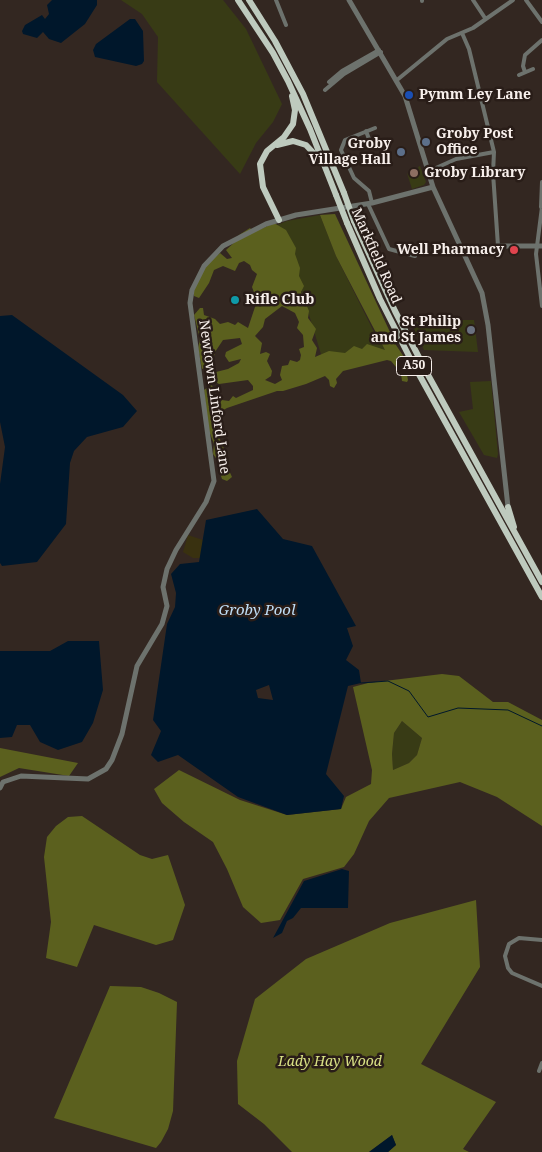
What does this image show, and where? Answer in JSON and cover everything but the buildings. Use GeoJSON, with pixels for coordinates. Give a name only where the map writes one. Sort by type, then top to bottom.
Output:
{"type":"FeatureCollection","features":[{"type":"Feature","properties":{"kind":"highway","name":"Markfield Road"},"geometry":{"type":"LineString","coordinates":[[238,0],[273,53],[288,81],[310,129],[347,223],[380,299],[406,352],[542,597]]}},
{"type":"Feature","properties":{"kind":"highway","name":"Markfield Road"},"geometry":{"type":"LineString","coordinates":[[249,0],[275,40],[303,94],[354,221],[407,334],[542,582]]}},
{"type":"Feature","properties":{"kind":"highway"},"geometry":{"type":"LineString","coordinates":[[279,220],[263,187],[260,174],[262,157],[289,131],[294,118],[295,110],[288,81]]}},
{"type":"Feature","properties":{"kind":"highway"},"geometry":{"type":"LineString","coordinates":[[276,145],[293,141],[306,144],[325,168]]}},
{"type":"Feature","properties":{"kind":"highway"},"geometry":{"type":"LineString","coordinates":[[508,507],[523,550]]}},
{"type":"Feature","properties":{"kind":"street"},"geometry":{"type":"LineString","coordinates":[[276,0],[286,25]]}},
{"type":"Feature","properties":{"kind":"street"},"geometry":{"type":"LineString","coordinates":[[350,0],[406,96],[427,172],[482,293],[486,312],[508,507]]}},
{"type":"Feature","properties":{"kind":"street"},"geometry":{"type":"LineString","coordinates":[[473,0],[485,18]]}},
{"type":"Feature","properties":{"kind":"street"},"geometry":{"type":"LineString","coordinates":[[397,80],[447,39],[462,33],[513,0]]}},
{"type":"Feature","properties":{"kind":"street"},"geometry":{"type":"LineString","coordinates":[[526,0],[542,22]]}},
{"type":"Feature","properties":{"kind":"street"},"geometry":{"type":"LineString","coordinates":[[462,33],[470,50],[494,152],[493,182],[498,246]]}},
{"type":"Feature","properties":{"kind":"street"},"geometry":{"type":"LineString","coordinates":[[525,72],[523,66],[525,55],[542,40]]}},
{"type":"Feature","properties":{"kind":"street"},"geometry":{"type":"LineString","coordinates":[[329,82],[342,71],[380,51]]}},
{"type":"Feature","properties":{"kind":"street"},"geometry":{"type":"LineString","coordinates":[[325,90],[344,74],[380,51]]}},
{"type":"Feature","properties":{"kind":"street"},"geometry":{"type":"LineString","coordinates":[[519,74],[533,69]]}},
{"type":"Feature","properties":{"kind":"street"},"geometry":{"type":"LineString","coordinates":[[375,128],[345,140],[341,150],[354,178],[369,191],[370,204],[389,249],[413,255],[409,260]]}},
{"type":"Feature","properties":{"kind":"street"},"geometry":{"type":"LineString","coordinates":[[366,131],[369,139]]}},
{"type":"Feature","properties":{"kind":"street"},"geometry":{"type":"LineString","coordinates":[[427,172],[456,159],[494,152]]}},
{"type":"Feature","properties":{"kind":"street"},"geometry":{"type":"LineString","coordinates":[[542,182],[539,246],[542,306]]}},
{"type":"Feature","properties":{"kind":"street","name":"Newtown Linford Lane"},"geometry":{"type":"LineString","coordinates":[[2,785],[21,776],[88,779],[106,768],[112,760],[122,734],[137,666],[162,624],[167,606],[163,587],[167,569],[176,550],[206,502],[214,481],[192,317],[192,290],[204,266],[218,249],[253,229],[279,220],[370,204],[433,187]]}},
{"type":"Feature","properties":{"kind":"street"},"geometry":{"type":"LineString","coordinates":[[464,253],[498,246],[539,246]]}},
{"type":"Feature","properties":{"kind":"street"},"geometry":{"type":"LineString","coordinates":[[542,940],[524,938],[514,940],[507,948],[505,956],[508,968],[512,973],[542,986]]}},
{"type":"Feature","properties":{"kind":"street"},"geometry":{"type":"LineString","coordinates":[[539,1072],[542,1063]]}},
{"type":"Feature","properties":{"kind":"green space"},"geometry":{"type":"Polygon","coordinates":[[[121,0],[223,0],[246,29],[282,104],[273,122],[256,143],[240,174],[157,82],[158,37],[142,14],[121,0]]]}},
{"type":"Feature","properties":{"kind":"green space"},"geometry":{"type":"Polygon","coordinates":[[[420,166],[426,182],[424,185],[412,189],[407,173],[411,178],[420,175],[418,167],[420,166]]]}},
{"type":"Feature","properties":{"kind":"green space"},"geometry":{"type":"Polygon","coordinates":[[[335,214],[396,345],[410,366],[411,372],[407,375],[407,382],[402,381],[401,373],[391,361],[387,360],[343,371],[336,379],[337,383],[334,388],[330,386],[329,380],[325,376],[306,384],[277,391],[227,408],[218,413],[217,423],[221,432],[219,437],[227,456],[226,464],[232,477],[227,481],[222,479],[219,470],[221,465],[213,454],[214,444],[208,428],[204,390],[211,385],[214,388],[214,400],[219,404],[222,400],[229,401],[233,396],[236,398],[253,390],[253,386],[248,380],[219,384],[211,379],[216,372],[228,369],[239,363],[241,359],[229,362],[225,356],[226,352],[242,344],[240,338],[223,340],[215,352],[212,364],[202,369],[198,348],[200,339],[194,315],[200,308],[203,308],[204,315],[215,319],[220,324],[228,322],[235,325],[238,322],[248,328],[255,307],[255,295],[252,287],[257,274],[244,261],[239,263],[235,271],[223,266],[214,270],[209,283],[199,298],[194,296],[194,288],[207,264],[220,253],[227,259],[232,258],[226,250],[237,240],[239,235],[250,228],[253,231],[274,223],[286,230],[296,248],[295,254],[300,268],[299,276],[304,286],[301,292],[309,311],[308,318],[316,329],[312,340],[317,348],[315,357],[329,351],[345,353],[354,346],[362,349],[367,344],[385,350],[336,256],[320,215],[335,214]],[[282,306],[265,319],[263,327],[255,336],[262,343],[260,354],[266,352],[270,354],[267,361],[272,371],[271,376],[265,380],[275,384],[282,380],[280,375],[282,366],[288,365],[290,360],[297,362],[300,360],[299,349],[304,347],[303,335],[297,328],[299,322],[295,313],[282,306]]]}},
{"type":"Feature","properties":{"kind":"green space"},"geometry":{"type":"Polygon","coordinates":[[[320,215],[336,256],[376,336],[386,351],[324,364],[294,265],[275,226],[287,221],[320,215]]]}},
{"type":"Feature","properties":{"kind":"green space"},"geometry":{"type":"Polygon","coordinates":[[[474,320],[478,352],[424,350],[411,322],[458,326],[459,322],[474,320]]]}},
{"type":"Feature","properties":{"kind":"green space"},"geometry":{"type":"Polygon","coordinates":[[[491,381],[497,458],[484,455],[459,412],[473,409],[470,382],[491,381]]]}},
{"type":"Feature","properties":{"kind":"green space"},"geometry":{"type":"Polygon","coordinates":[[[442,674],[459,676],[493,702],[508,702],[542,720],[542,826],[497,797],[460,782],[389,798],[369,821],[354,854],[344,867],[303,879],[280,920],[261,923],[243,907],[213,842],[184,822],[162,803],[154,789],[179,770],[240,800],[287,815],[341,809],[346,797],[371,784],[372,770],[353,687],[368,683],[442,674]],[[402,721],[394,733],[393,770],[409,763],[417,755],[422,738],[402,721]]]}},
{"type":"Feature","properties":{"kind":"green space"},"geometry":{"type":"Polygon","coordinates":[[[402,721],[422,738],[417,755],[409,763],[393,770],[394,733],[402,721]]]}},
{"type":"Feature","properties":{"kind":"green space"},"geometry":{"type":"Polygon","coordinates":[[[0,748],[78,763],[69,776],[19,768],[0,777],[0,748]]]}},
{"type":"Feature","properties":{"kind":"green space"},"geometry":{"type":"Polygon","coordinates":[[[82,816],[140,855],[152,859],[168,855],[185,905],[173,940],[156,945],[94,925],[77,967],[46,958],[51,922],[44,857],[47,837],[56,826],[68,817],[82,816]]]}},
{"type":"Feature","properties":{"kind":"green space","name":"Lady Hay Wood"},"geometry":{"type":"Polygon","coordinates":[[[476,900],[480,967],[421,1064],[496,1102],[463,1149],[469,1152],[388,1152],[396,1145],[392,1135],[369,1152],[292,1152],[264,1124],[238,1104],[237,1061],[255,999],[306,959],[390,923],[476,900]]]}},
{"type":"Feature","properties":{"kind":"green space"},"geometry":{"type":"Polygon","coordinates":[[[110,986],[141,987],[177,1002],[173,1111],[168,1129],[156,1148],[54,1118],[110,986]]]}},
{"type":"Feature","properties":{"kind":"sand"},"geometry":{"type":"Polygon","coordinates":[[[188,535],[203,540],[200,558],[193,558],[183,552],[188,535]]]}},
{"type":"Feature","properties":{"kind":"water"},"geometry":{"type":"Polygon","coordinates":[[[52,0],[97,0],[97,5],[85,24],[61,43],[49,39],[43,32],[37,38],[23,34],[22,31],[25,25],[42,15],[45,19],[49,14],[47,5],[52,0]]]}},
{"type":"Feature","properties":{"kind":"water"},"geometry":{"type":"Polygon","coordinates":[[[130,19],[135,19],[143,31],[144,61],[142,64],[136,66],[95,57],[93,50],[96,44],[130,19]]]}},
{"type":"Feature","properties":{"kind":"water"},"geometry":{"type":"Polygon","coordinates":[[[12,315],[123,395],[137,411],[123,427],[87,437],[74,451],[70,463],[66,524],[37,562],[2,566],[0,563],[0,484],[5,447],[0,422],[0,316],[12,315]]]}},
{"type":"Feature","properties":{"kind":"water","name":"Groby Pool"},"geometry":{"type":"Polygon","coordinates":[[[257,509],[283,539],[312,546],[356,626],[347,628],[353,646],[346,660],[359,670],[361,683],[348,686],[326,774],[344,796],[341,809],[287,815],[238,797],[178,755],[158,762],[151,755],[161,731],[153,720],[167,624],[175,607],[176,593],[171,574],[180,564],[199,562],[206,520],[257,509]],[[269,685],[256,690],[258,698],[273,700],[269,685]]]}},
{"type":"Feature","properties":{"kind":"water"},"geometry":{"type":"Polygon","coordinates":[[[68,641],[99,641],[103,690],[93,723],[82,742],[58,750],[40,742],[30,725],[17,725],[12,737],[0,738],[0,651],[50,651],[68,641]]]}},
{"type":"Feature","properties":{"kind":"water"},"geometry":{"type":"Polygon","coordinates":[[[342,869],[349,871],[348,908],[301,908],[293,918],[287,921],[282,933],[273,938],[304,881],[342,869]]]}},
{"type":"Feature","properties":{"kind":"water"},"geometry":{"type":"Polygon","coordinates":[[[392,1135],[396,1145],[388,1152],[369,1152],[392,1135]]]}},
{"type":"Feature","properties":{"kind":"waterway"},"geometry":{"type":"LineString","coordinates":[[361,683],[388,681],[409,691],[428,717],[458,708],[508,710],[542,726]]}},
{"type":"Feature","properties":{"kind":"place","name":"Pymm Ley Lane"},"geometry":{"type":"Point","coordinates":[409,95]}},
{"type":"Feature","properties":{"kind":"place","name":"Groby Post Office"},"geometry":{"type":"Point","coordinates":[426,142]}},
{"type":"Feature","properties":{"kind":"place","name":"Groby Village Hall"},"geometry":{"type":"Point","coordinates":[401,152]}},
{"type":"Feature","properties":{"kind":"place","name":"Groby Library"},"geometry":{"type":"Point","coordinates":[414,173]}},
{"type":"Feature","properties":{"kind":"place","name":"Well Pharmacy"},"geometry":{"type":"Point","coordinates":[514,250]}},
{"type":"Feature","properties":{"kind":"place","name":"Rifle Club"},"geometry":{"type":"Point","coordinates":[235,300]}},
{"type":"Feature","properties":{"kind":"place","name":"St Philip and St James"},"geometry":{"type":"Point","coordinates":[471,330]}}]}
